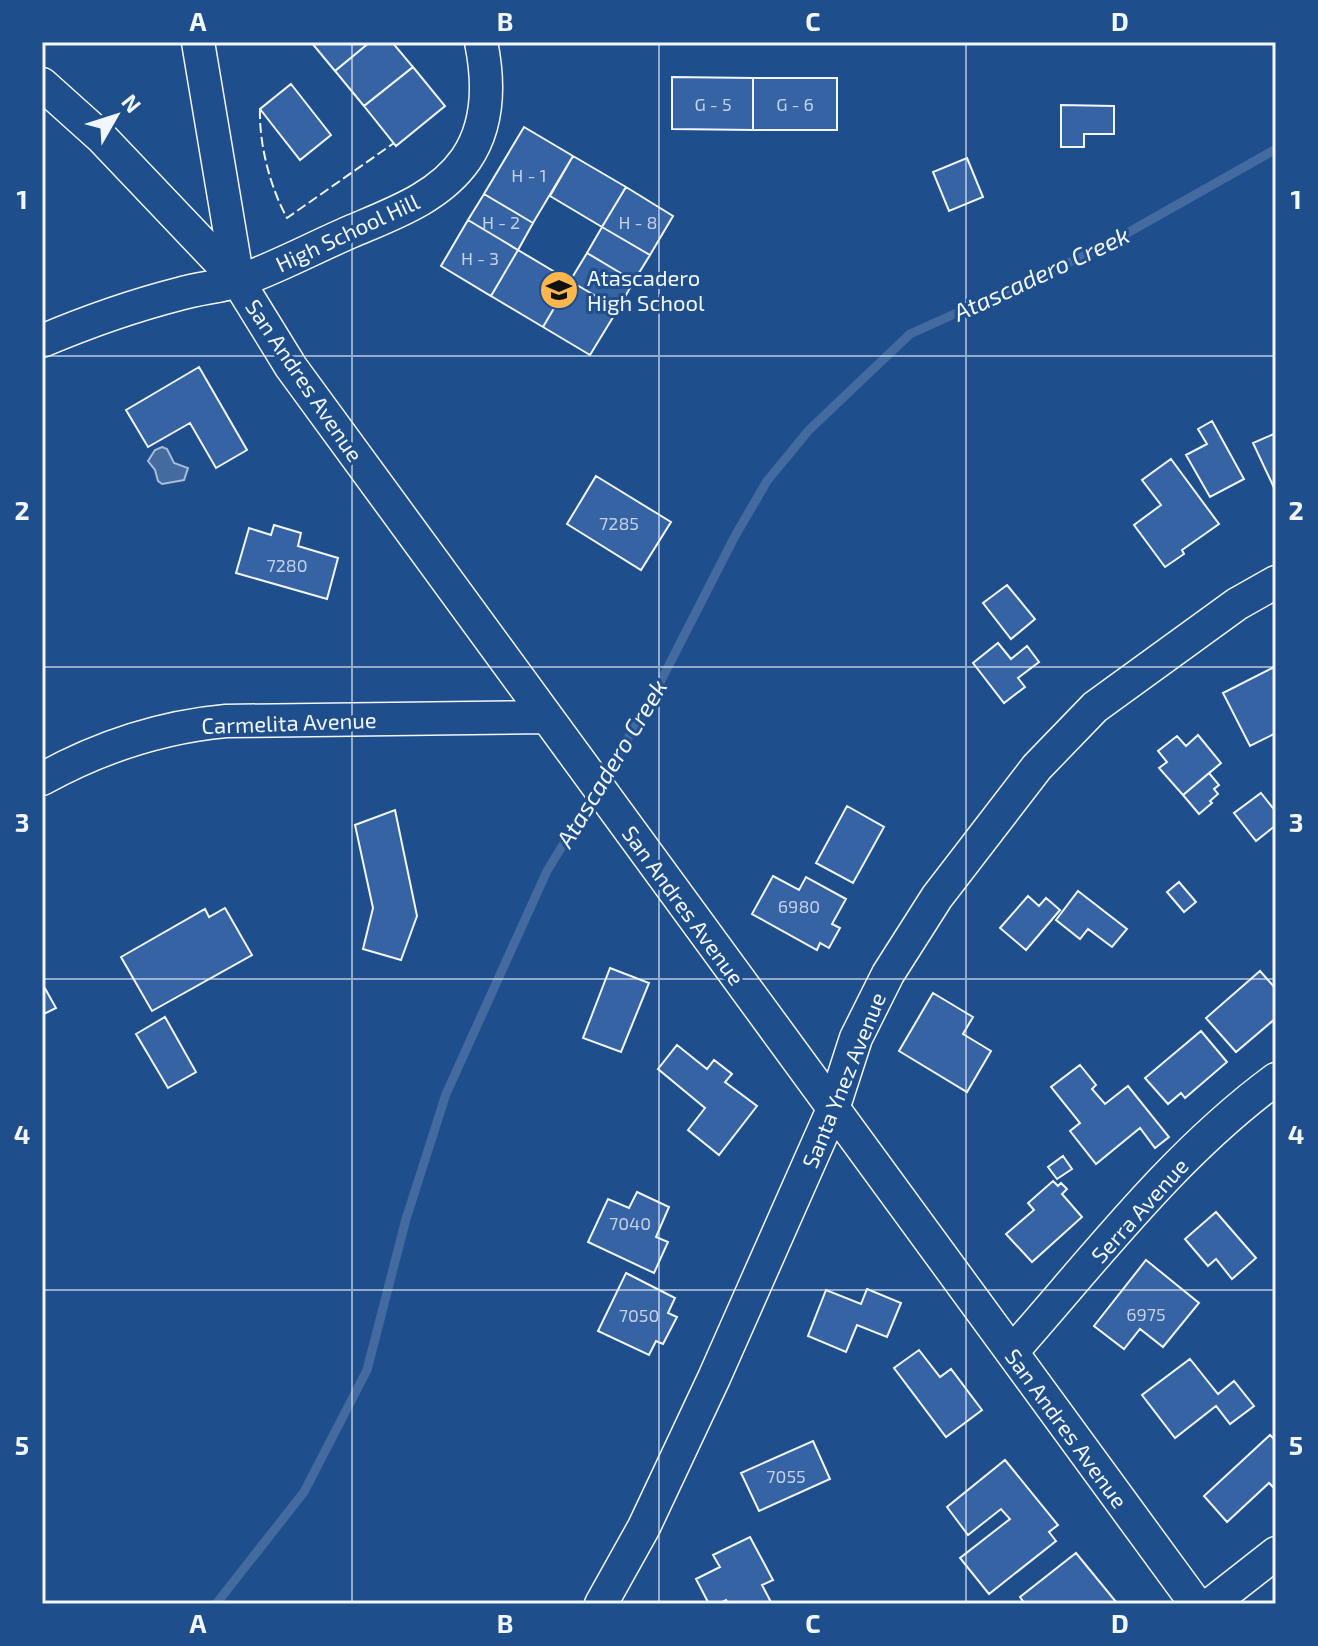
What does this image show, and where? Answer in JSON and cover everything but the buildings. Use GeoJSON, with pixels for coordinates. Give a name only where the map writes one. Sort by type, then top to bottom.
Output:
{"type":"FeatureCollection","features":[{"type":"Feature","properties":{"kind":"street","name":"San Andres Avenue"},"geometry":{"type":"LineString","coordinates":[[198,42],[238,281],[291,367],[1196,1604]]}},
{"type":"Feature","properties":{"kind":"street","name":"High School Hill"},"geometry":{"type":"LineString","coordinates":[[42,341],[89,321],[181,293],[238,281],[405,208],[437,189],[452,176],[477,139],[485,110],[487,70],[481,42]]}},
{"type":"Feature","properties":{"kind":"street"},"geometry":{"type":"LineString","coordinates":[[42,84],[101,137],[238,281]]}},
{"type":"Feature","properties":{"kind":"street","name":"Santa Ynez Avenue"},"geometry":{"type":"LineString","coordinates":[[601,1604],[644,1527],[714,1378],[833,1109],[856,1038],[888,974],[937,897],[1037,767],[1095,707],[1225,612],[1276,582]]}},
{"type":"Feature","properties":{"kind":"street","name":"Carmelita Avenue"},"geometry":{"type":"LineString","coordinates":[[42,779],[119,743],[196,724],[226,721],[547,717]]}},
{"type":"Feature","properties":{"kind":"street","name":"Serra Avenue"},"geometry":{"type":"LineString","coordinates":[[1012,1352],[1157,1186],[1245,1102],[1276,1079]]}},
{"type":"Feature","properties":{"kind":"street"},"geometry":{"type":"LineString","coordinates":[[1211,1604],[1276,1553]]}},
{"type":"Feature","properties":{"kind":"water"},"geometry":{"type":"Polygon","coordinates":[[[162,447],[167,449],[174,463],[188,468],[184,480],[162,484],[158,481],[148,461],[155,450],[162,447]]]}},
{"type":"Feature","properties":{"kind":"waterway","name":"Atascadero Creek"},"geometry":{"type":"LineString","coordinates":[[216,1604],[304,1492],[367,1370],[406,1219],[446,1094],[547,871],[650,702],[735,536],[767,481],[809,430],[910,334],[1099,249],[1276,149]]}},
{"type":"Feature","properties":{"kind":"fence"},"geometry":{"type":"LineString","coordinates":[[260,109],[267,165],[275,193],[287,218],[394,143]]}},
{"type":"Feature","properties":{"kind":"place","name":"Atascadero High School"},"geometry":{"type":"Point","coordinates":[559,290]}}]}
